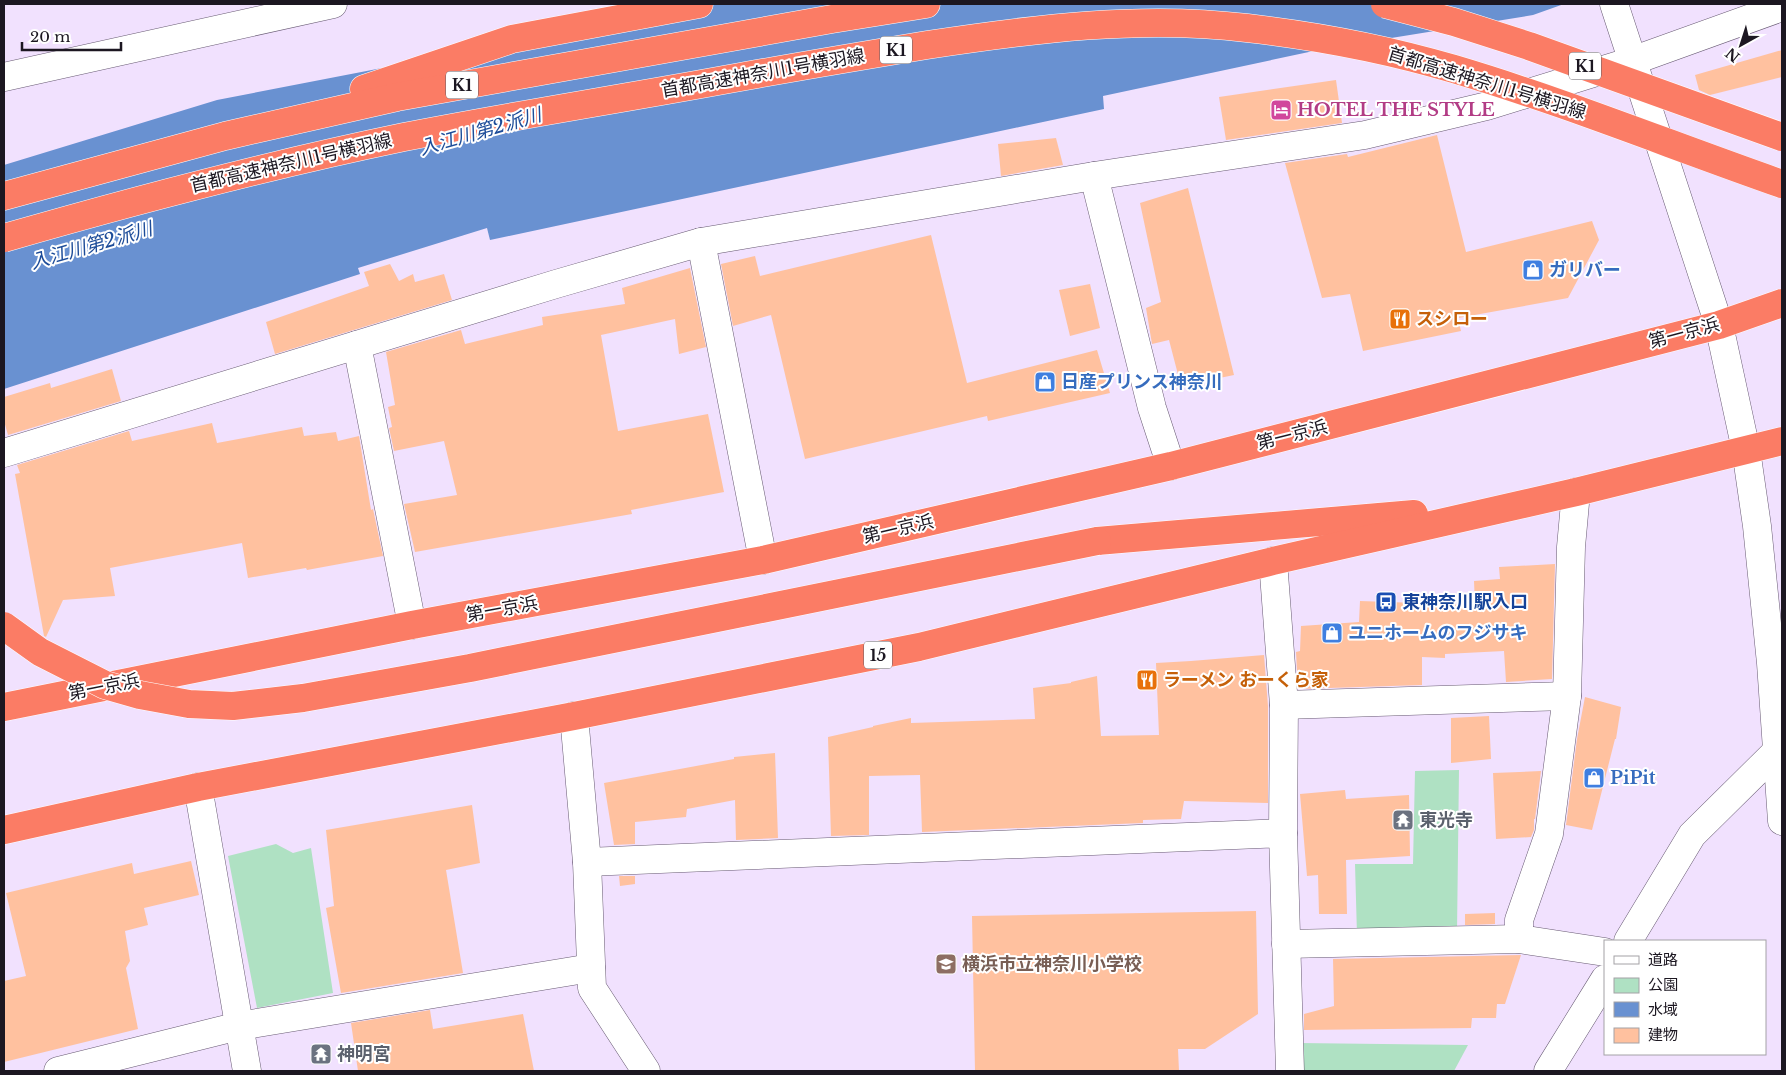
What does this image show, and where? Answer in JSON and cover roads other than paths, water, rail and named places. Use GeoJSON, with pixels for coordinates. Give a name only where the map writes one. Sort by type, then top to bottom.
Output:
{"type":"FeatureCollection","features":[{"type":"Feature","properties":{"kind":"highway"},"geometry":{"type":"LineString","coordinates":[[225,136],[512,39],[699,4]]}},
{"type":"Feature","properties":{"kind":"highway","name":"K1"},"geometry":{"type":"LineString","coordinates":[[4,196],[225,136],[397,97],[926,4]]}},
{"type":"Feature","properties":{"kind":"highway","name":"K1"},"geometry":{"type":"LineString","coordinates":[[1385,4],[1454,22],[1529,46],[1782,137]]}},
{"type":"Feature","properties":{"kind":"highway","name":"首都高速神奈川1号横羽線"},"geometry":{"type":"LineString","coordinates":[[4,238],[235,175],[404,137],[842,59],[998,35],[1053,28],[1113,24],[1170,23],[1242,27],[1308,36],[1381,50],[1452,68],[1528,92],[1782,184]]}},
{"type":"Feature","properties":{"kind":"highway","name":"第一京浜"},"geometry":{"type":"LineString","coordinates":[[4,708],[412,625],[763,560],[1171,466],[1719,325],[1782,303]]}},
{"type":"Feature","properties":{"kind":"highway"},"geometry":{"type":"LineString","coordinates":[[1719,325],[1782,319]]}},
{"type":"Feature","properties":{"kind":"highway","name":"15"},"geometry":{"type":"LineString","coordinates":[[4,830],[198,787],[574,716],[919,647],[1273,561],[1576,492],[1782,441]]}},
{"type":"Feature","properties":{"kind":"highway"},"geometry":{"type":"LineString","coordinates":[[4,626],[40,652],[105,686],[140,695],[190,704],[248,704],[303,698],[470,668],[1097,540],[1510,506]]}},
{"type":"Feature","properties":{"kind":"street"},"geometry":{"type":"LineString","coordinates":[[4,77],[333,4]]}},
{"type":"Feature","properties":{"kind":"street"},"geometry":{"type":"LineString","coordinates":[[1614,4],[1719,325],[1746,450],[1776,663],[1777,751],[1782,821]]}},
{"type":"Feature","properties":{"kind":"street"},"geometry":{"type":"LineString","coordinates":[[4,452],[556,284],[701,242],[1094,176],[1365,135],[1487,106],[1632,60],[1782,7]]}},
{"type":"Feature","properties":{"kind":"street"},"geometry":{"type":"LineString","coordinates":[[1094,176],[1152,408],[1171,466]]}},
{"type":"Feature","properties":{"kind":"street"},"geometry":{"type":"LineString","coordinates":[[701,242],[763,560]]}},
{"type":"Feature","properties":{"kind":"street"},"geometry":{"type":"LineString","coordinates":[[357,345],[412,625]]}},
{"type":"Feature","properties":{"kind":"street"},"geometry":{"type":"LineString","coordinates":[[1519,939],[1519,920],[1549,834],[1567,696],[1571,547],[1576,492]]}},
{"type":"Feature","properties":{"kind":"street"},"geometry":{"type":"LineString","coordinates":[[1273,561],[1284,705],[1283,833],[1290,1066]]}},
{"type":"Feature","properties":{"kind":"street"},"geometry":{"type":"LineString","coordinates":[[1284,705],[1567,696]]}},
{"type":"Feature","properties":{"kind":"street"},"geometry":{"type":"LineString","coordinates":[[574,716],[587,862],[592,988],[646,1071]]}},
{"type":"Feature","properties":{"kind":"street"},"geometry":{"type":"LineString","coordinates":[[1629,940],[1692,835],[1777,751]]}},
{"type":"Feature","properties":{"kind":"street"},"geometry":{"type":"LineString","coordinates":[[198,787],[247,1071]]}},
{"type":"Feature","properties":{"kind":"street"},"geometry":{"type":"LineString","coordinates":[[587,862],[1283,833]]}},
{"type":"Feature","properties":{"kind":"street"},"geometry":{"type":"LineString","coordinates":[[1286,944],[1519,939],[1604,952]]}},
{"type":"Feature","properties":{"kind":"street"},"geometry":{"type":"LineString","coordinates":[[58,1071],[239,1026],[591,968]]}},
{"type":"Feature","properties":{"kind":"street"},"geometry":{"type":"LineString","coordinates":[[1548,1071],[1604,981]]}},
{"type":"Feature","properties":{"kind":"water","name":"入江川第2派川"},"geometry":{"type":"Polygon","coordinates":[[[668,4],[1564,4],[1533,15],[1323,49],[1103,96],[1104,109],[490,240],[487,228],[358,268],[360,274],[4,389],[4,165],[217,100],[470,51],[668,4]]]}},
{"type":"Feature","properties":{"kind":"place","name":"HOTEL THE STYLE"},"geometry":{"type":"Point","coordinates":[1281,110]}},
{"type":"Feature","properties":{"kind":"place","name":"ガリバー"},"geometry":{"type":"Point","coordinates":[1533,270]}},
{"type":"Feature","properties":{"kind":"place","name":"スシロー"},"geometry":{"type":"Point","coordinates":[1400,319]}},
{"type":"Feature","properties":{"kind":"place","name":"日産プリンス神奈川"},"geometry":{"type":"Point","coordinates":[1045,382]}},
{"type":"Feature","properties":{"kind":"place","name":"東神奈川駅入口"},"geometry":{"type":"Point","coordinates":[1386,602]}},
{"type":"Feature","properties":{"kind":"place","name":"ユニホームのフジサキ"},"geometry":{"type":"Point","coordinates":[1332,633]}},
{"type":"Feature","properties":{"kind":"place","name":"ラーメン おーくら家"},"geometry":{"type":"Point","coordinates":[1147,680]}},
{"type":"Feature","properties":{"kind":"place","name":"PiPit"},"geometry":{"type":"Point","coordinates":[1594,778]}},
{"type":"Feature","properties":{"kind":"place","name":"東光寺"},"geometry":{"type":"Point","coordinates":[1403,820]}},
{"type":"Feature","properties":{"kind":"place","name":"横浜市立神奈川小学校"},"geometry":{"type":"Point","coordinates":[946,964]}},
{"type":"Feature","properties":{"kind":"place","name":"神明宮"},"geometry":{"type":"Point","coordinates":[321,1054]}}]}
